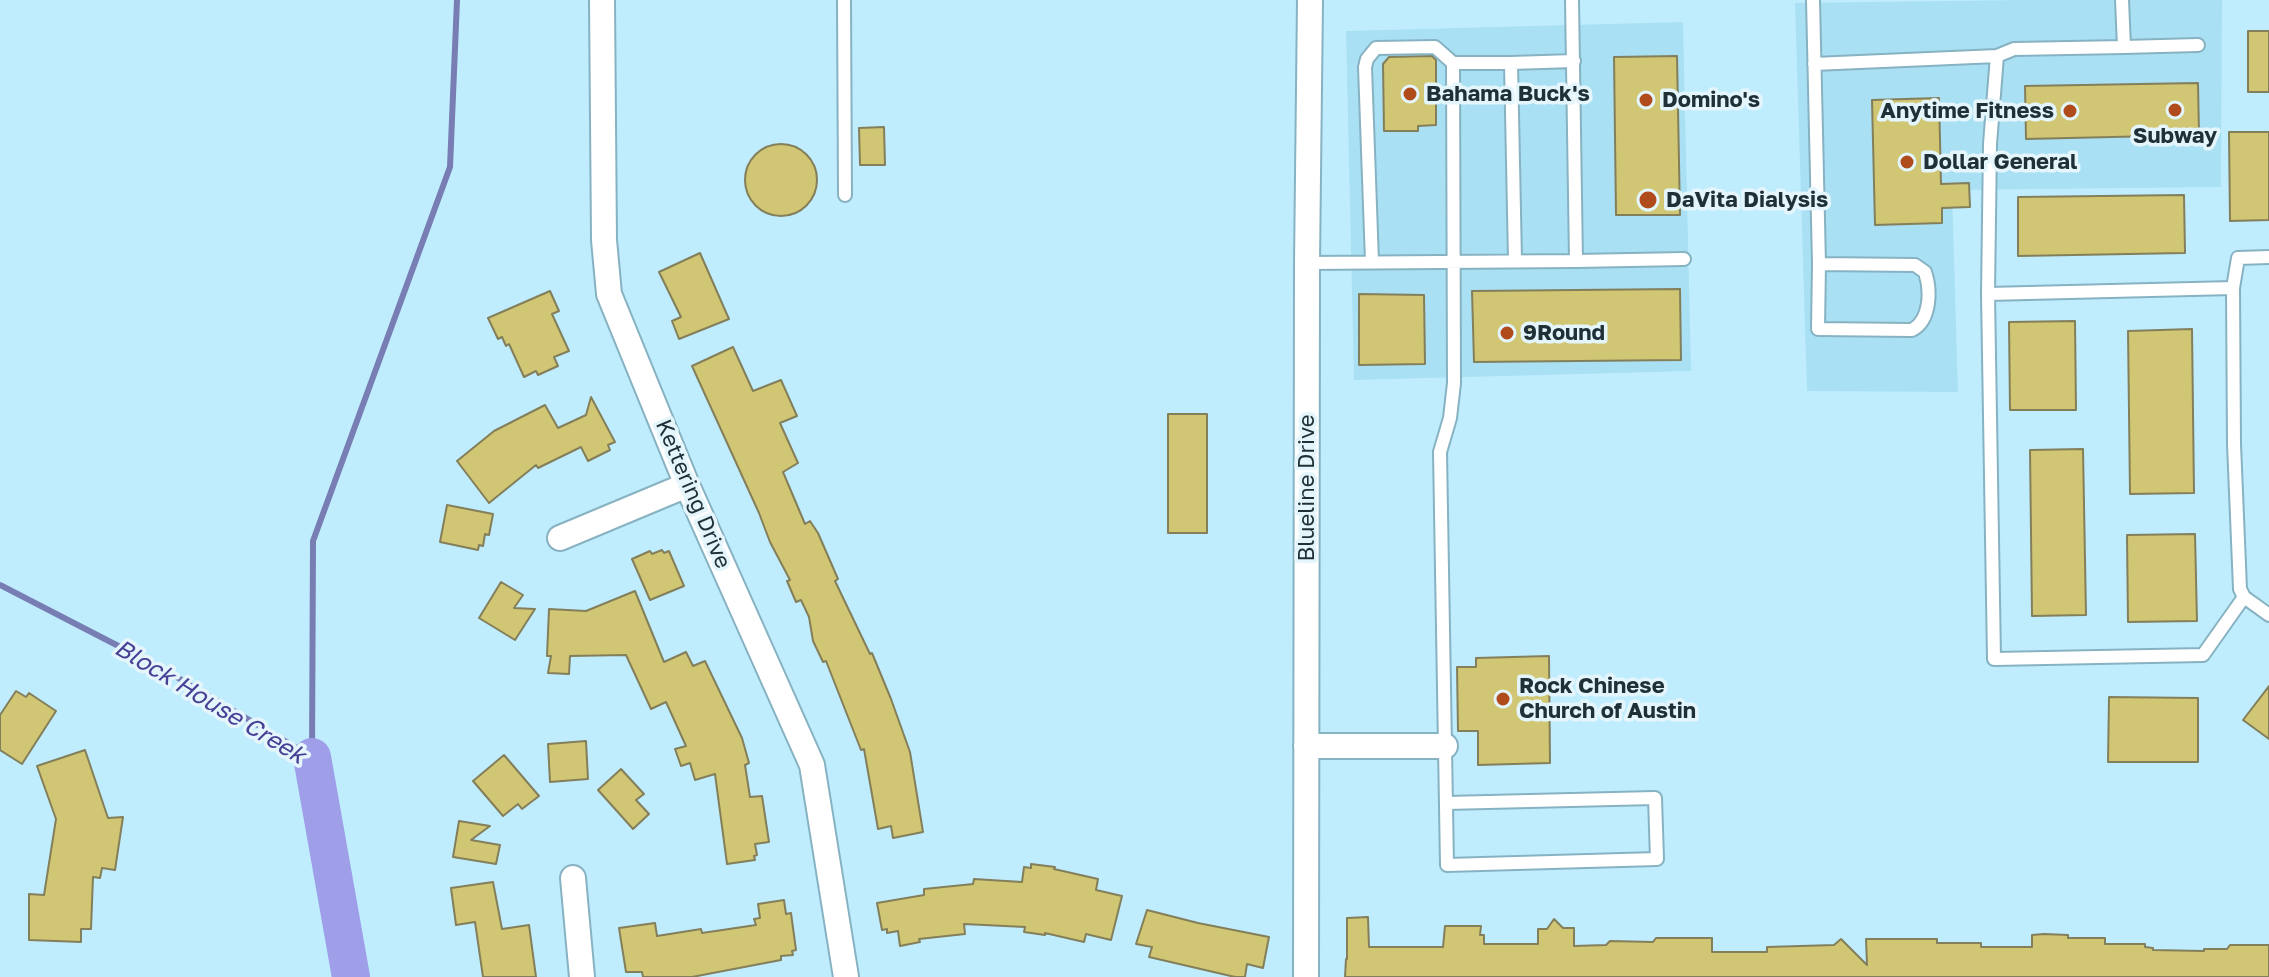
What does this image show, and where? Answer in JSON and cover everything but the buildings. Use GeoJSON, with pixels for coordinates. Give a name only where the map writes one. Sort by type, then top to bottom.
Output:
{"type":"FeatureCollection","features":[{"type":"Feature","properties":{"kind":"street","name":"Kettering Drive"},"geometry":{"type":"LineString","coordinates":[[602,0],[604,240],[609,294],[687,485],[812,765],[846,977]]}},
{"type":"Feature","properties":{"kind":"street","name":"Blueline Drive"},"geometry":{"type":"LineString","coordinates":[[1306,977],[1310,0]]}},
{"type":"Feature","properties":{"kind":"street"},"geometry":{"type":"LineString","coordinates":[[560,538],[687,485]]}},
{"type":"Feature","properties":{"kind":"street"},"geometry":{"type":"LineString","coordinates":[[1306,746],[1445,746]]}},
{"type":"Feature","properties":{"kind":"street"},"geometry":{"type":"LineString","coordinates":[[573,878],[582,977]]}},
{"type":"Feature","properties":{"kind":"lane"},"geometry":{"type":"LineString","coordinates":[[844,0],[845,195]]}},
{"type":"Feature","properties":{"kind":"lane"},"geometry":{"type":"LineString","coordinates":[[1572,0],[1576,261]]}},
{"type":"Feature","properties":{"kind":"lane"},"geometry":{"type":"LineString","coordinates":[[1813,0],[1818,329],[1912,330],[1921,325],[1926,317],[1929,283],[1925,272],[1915,265],[1819,264]]}},
{"type":"Feature","properties":{"kind":"lane"},"geometry":{"type":"LineString","coordinates":[[2122,0],[2124,47]]}},
{"type":"Feature","properties":{"kind":"lane"},"geometry":{"type":"LineString","coordinates":[[1814,64],[1997,56],[2014,49],[2198,45]]}},
{"type":"Feature","properties":{"kind":"lane"},"geometry":{"type":"LineString","coordinates":[[1372,262],[1365,67],[1376,48],[1435,47],[1453,63],[1574,61]]}},
{"type":"Feature","properties":{"kind":"lane"},"geometry":{"type":"LineString","coordinates":[[1997,56],[1990,144],[1988,294],[1994,659],[2203,655],[2244,597]]}},
{"type":"Feature","properties":{"kind":"lane"},"geometry":{"type":"LineString","coordinates":[[1446,803],[1655,798],[1657,859],[1447,865],[1440,452],[1450,418],[1454,383],[1453,63]]}},
{"type":"Feature","properties":{"kind":"lane"},"geometry":{"type":"LineString","coordinates":[[1511,63],[1515,261]]}},
{"type":"Feature","properties":{"kind":"lane"},"geometry":{"type":"LineString","coordinates":[[2269,257],[2238,258],[2233,288],[2240,589],[2244,597],[2269,615]]}},
{"type":"Feature","properties":{"kind":"lane"},"geometry":{"type":"LineString","coordinates":[[1307,263],[1684,259]]}},
{"type":"Feature","properties":{"kind":"lane"},"geometry":{"type":"LineString","coordinates":[[1988,294],[2233,288]]}},
{"type":"Feature","properties":{"kind":"shaded area"},"geometry":{"type":"Polygon","coordinates":[[[2222,0],[2221,187],[1952,190],[1958,392],[1807,391],[1795,3],[2222,0]]]}},
{"type":"Feature","properties":{"kind":"shaded area"},"geometry":{"type":"Polygon","coordinates":[[[1683,22],[1691,371],[1354,380],[1346,31],[1683,22]]]}},
{"type":"Feature","properties":{"kind":"waterway"},"geometry":{"type":"LineString","coordinates":[[312,757],[313,541],[450,167],[457,0]]}},
{"type":"Feature","properties":{"kind":"waterway","name":"Block House Creek"},"geometry":{"type":"LineString","coordinates":[[0,585],[163,669],[312,757]]}},
{"type":"Feature","properties":{"kind":"waterway","name":"Block House Creek"},"geometry":{"type":"LineString","coordinates":[[312,757],[351,977]]}},
{"type":"Feature","properties":{"kind":"place","name":"Bahama Buck's"},"geometry":{"type":"Point","coordinates":[1410,94]}},
{"type":"Feature","properties":{"kind":"place","name":"Domino's"},"geometry":{"type":"Point","coordinates":[1646,100]}},
{"type":"Feature","properties":{"kind":"place","name":"Subway"},"geometry":{"type":"Point","coordinates":[2175,110]}},
{"type":"Feature","properties":{"kind":"place","name":"Anytime Fitness"},"geometry":{"type":"Point","coordinates":[2070,111]}},
{"type":"Feature","properties":{"kind":"place","name":"Dollar General"},"geometry":{"type":"Point","coordinates":[1907,162]}},
{"type":"Feature","properties":{"kind":"place","name":"DaVita Dialysis"},"geometry":{"type":"Point","coordinates":[1648,200]}},
{"type":"Feature","properties":{"kind":"place","name":"9Round"},"geometry":{"type":"Point","coordinates":[1507,333]}},
{"type":"Feature","properties":{"kind":"place","name":"Rock Chinese Church of Austin"},"geometry":{"type":"Point","coordinates":[1503,699]}}]}
